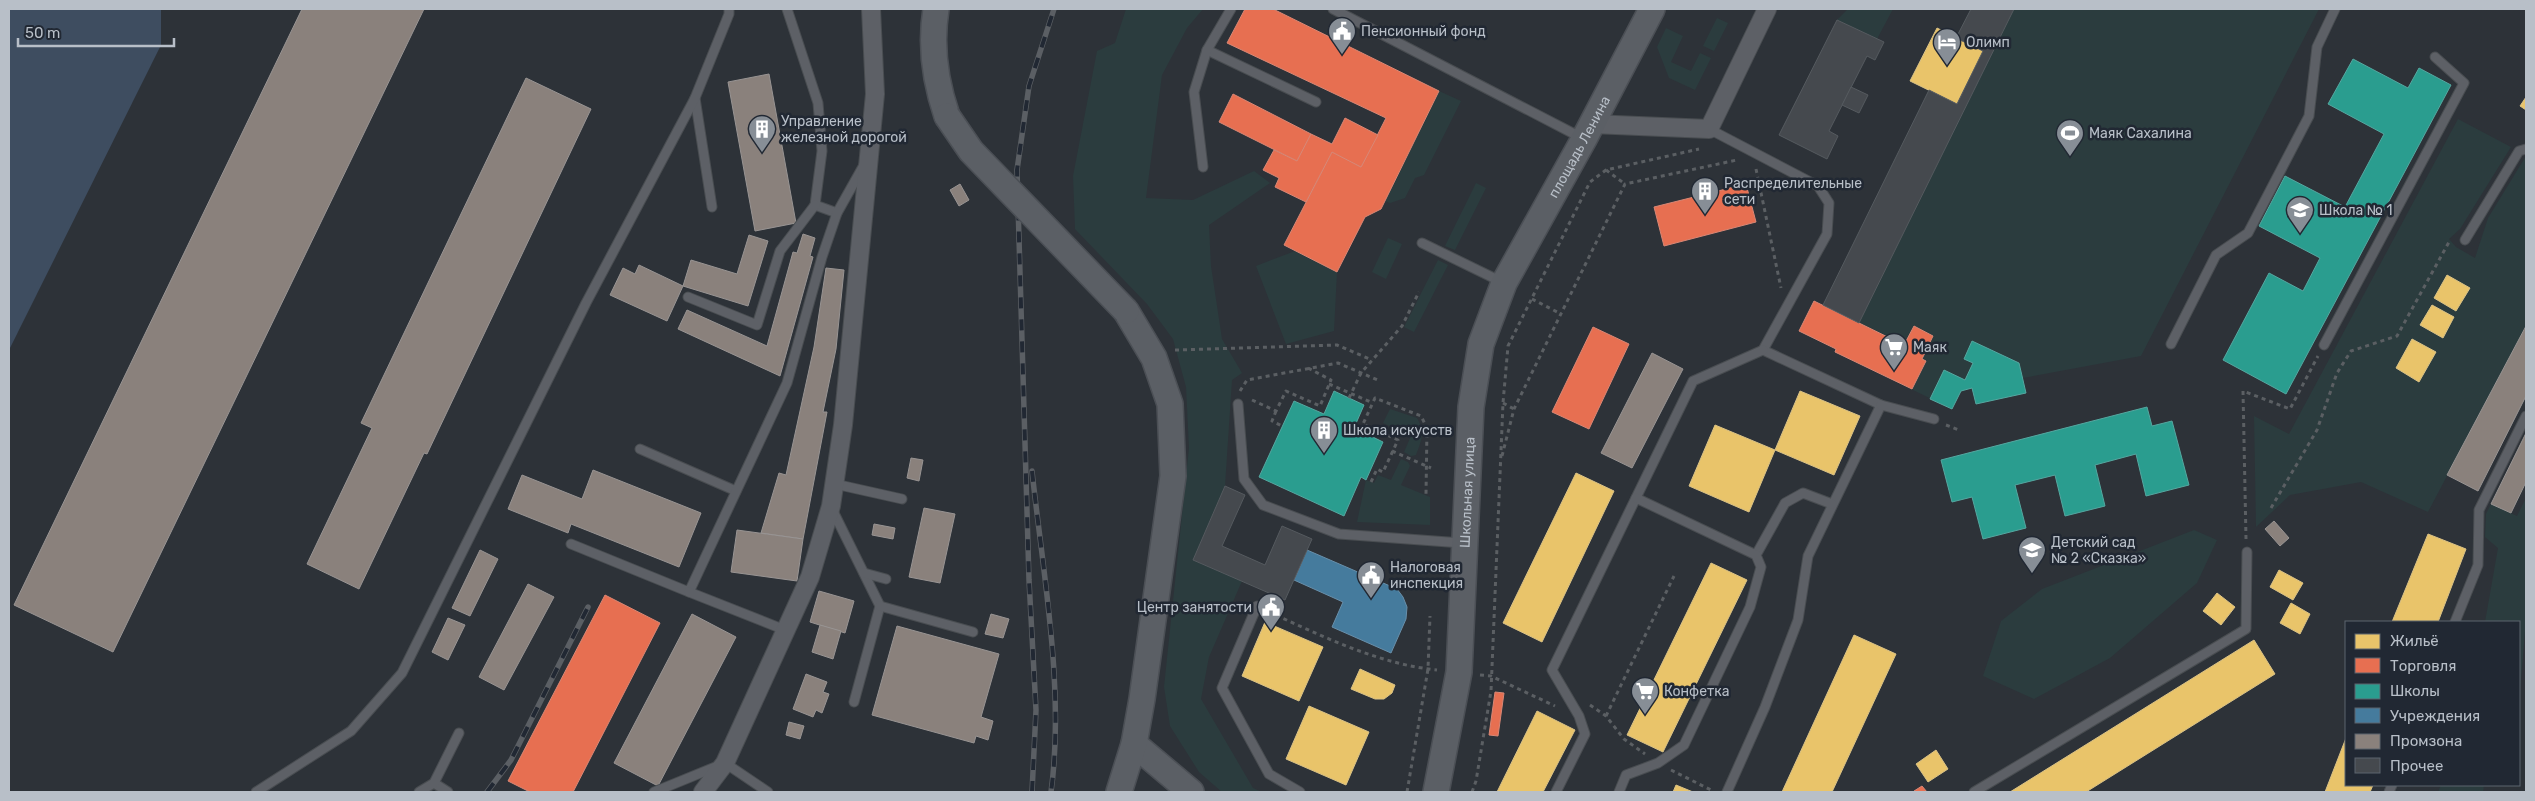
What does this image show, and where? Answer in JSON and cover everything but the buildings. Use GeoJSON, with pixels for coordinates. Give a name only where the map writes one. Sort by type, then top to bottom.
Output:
{"type":"FeatureCollection","features":[{"type":"Feature","properties":{"kind":"main road"},"geometry":{"type":"LineString","coordinates":[[936,9],[933,54],[939,92],[947,116],[971,151],[1126,311],[1154,358],[1170,404],[1173,476],[1142,699],[1134,744],[1119,792]]}},
{"type":"Feature","properties":{"kind":"main road","name":"площадь Ленина"},"geometry":{"type":"LineString","coordinates":[[1504,283],[1588,131],[1652,9]]}},
{"type":"Feature","properties":{"kind":"main road","name":"Школьная улица"},"geometry":{"type":"LineString","coordinates":[[1436,792],[1459,672],[1473,398],[1481,344],[1504,283]]}},
{"type":"Feature","properties":{"kind":"main road"},"geometry":{"type":"LineString","coordinates":[[1134,744],[1191,792]]}},
{"type":"Feature","properties":{"kind":"street"},"geometry":{"type":"LineString","coordinates":[[702,792],[725,763],[810,576],[831,506],[844,416],[875,94],[871,9]]}},
{"type":"Feature","properties":{"kind":"street"},"geometry":{"type":"LineString","coordinates":[[1588,131],[1709,129],[1767,9]]}},
{"type":"Feature","properties":{"kind":"lane"},"geometry":{"type":"LineString","coordinates":[[256,792],[351,731],[402,673],[586,303],[695,98],[729,14],[729,9]]}},
{"type":"Feature","properties":{"kind":"lane"},"geometry":{"type":"LineString","coordinates":[[688,297],[757,325],[780,251],[815,205],[822,151],[818,103],[787,9]]}},
{"type":"Feature","properties":{"kind":"lane"},"geometry":{"type":"LineString","coordinates":[[1203,167],[1194,92],[1207,50],[1231,9]]}},
{"type":"Feature","properties":{"kind":"lane"},"geometry":{"type":"LineString","coordinates":[[1333,9],[1588,131]]}},
{"type":"Feature","properties":{"kind":"lane"},"geometry":{"type":"LineString","coordinates":[[2171,344],[2216,254],[2248,233],[2309,116],[2317,47],[2335,9]]}},
{"type":"Feature","properties":{"kind":"lane"},"geometry":{"type":"LineString","coordinates":[[1207,50],[1316,102]]}},
{"type":"Feature","properties":{"kind":"lane"},"geometry":{"type":"LineString","coordinates":[[2324,345],[2464,83],[2435,57]]}},
{"type":"Feature","properties":{"kind":"lane"},"geometry":{"type":"LineString","coordinates":[[695,98],[712,207]]}},
{"type":"Feature","properties":{"kind":"lane"},"geometry":{"type":"LineString","coordinates":[[1556,792],[1585,734],[1579,716],[1552,670],[1693,381],[1763,350],[1826,234],[1829,203],[1818,186],[1746,155],[1709,129]]}},
{"type":"Feature","properties":{"kind":"lane"},"geometry":{"type":"LineString","coordinates":[[2465,240],[2523,150]]}},
{"type":"Feature","properties":{"kind":"lane"},"geometry":{"type":"LineString","coordinates":[[689,592],[787,383],[822,257],[837,213],[869,156]]}},
{"type":"Feature","properties":{"kind":"lane"},"geometry":{"type":"LineString","coordinates":[[815,205],[837,213]]}},
{"type":"Feature","properties":{"kind":"lane"},"geometry":{"type":"LineString","coordinates":[[1422,243],[1504,283]]}},
{"type":"Feature","properties":{"kind":"lane"},"geometry":{"type":"LineString","coordinates":[[1763,350],[1881,406],[1934,419]]}},
{"type":"Feature","properties":{"kind":"lane"},"geometry":{"type":"LineString","coordinates":[[1238,404],[1244,479],[1263,504],[1339,534],[1465,543]]}},
{"type":"Feature","properties":{"kind":"lane"},"geometry":{"type":"LineString","coordinates":[[1727,792],[1765,707],[1798,620],[1808,556],[1881,406]]}},
{"type":"Feature","properties":{"kind":"lane"},"geometry":{"type":"LineString","coordinates":[[2455,621],[2478,565],[2479,510],[2526,416]]}},
{"type":"Feature","properties":{"kind":"lane"},"geometry":{"type":"LineString","coordinates":[[640,449],[736,491]]}},
{"type":"Feature","properties":{"kind":"lane"},"geometry":{"type":"LineString","coordinates":[[835,484],[902,499]]}},
{"type":"Feature","properties":{"kind":"lane"},"geometry":{"type":"LineString","coordinates":[[1756,555],[1785,503],[1804,493],[1832,504]]}},
{"type":"Feature","properties":{"kind":"lane"},"geometry":{"type":"LineString","coordinates":[[1619,792],[1626,775],[1658,763],[1684,745],[1750,608],[1761,567],[1756,555],[1636,498]]}},
{"type":"Feature","properties":{"kind":"lane"},"geometry":{"type":"LineString","coordinates":[[831,506],[880,606],[854,702]]}},
{"type":"Feature","properties":{"kind":"lane"},"geometry":{"type":"LineString","coordinates":[[570,544],[785,630]]}},
{"type":"Feature","properties":{"kind":"lane"},"geometry":{"type":"LineString","coordinates":[[1974,792],[2246,629],[2246,552]]}},
{"type":"Feature","properties":{"kind":"lane"},"geometry":{"type":"LineString","coordinates":[[864,573],[886,579]]}},
{"type":"Feature","properties":{"kind":"lane"},"geometry":{"type":"LineString","coordinates":[[880,606],[973,632]]}},
{"type":"Feature","properties":{"kind":"lane"},"geometry":{"type":"LineString","coordinates":[[1257,606],[1222,688],[1269,774],[1300,792]]}},
{"type":"Feature","properties":{"kind":"lane"},"geometry":{"type":"LineString","coordinates":[[419,792],[434,783],[459,733]]}},
{"type":"Feature","properties":{"kind":"lane"},"geometry":{"type":"LineString","coordinates":[[654,792],[725,763],[768,792]]}},
{"type":"Feature","properties":{"kind":"lane"},"geometry":{"type":"LineString","coordinates":[[434,783],[448,792]]}},
{"type":"Feature","properties":{"kind":"path"},"geometry":{"type":"LineString","coordinates":[[1472,792],[1476,781],[1491,676],[1503,403],[1508,346],[1590,182],[1606,170],[1706,148]]}},
{"type":"Feature","properties":{"kind":"path"},"geometry":{"type":"LineString","coordinates":[[1737,155],[1746,155],[1755,164],[1785,309]]}},
{"type":"Feature","properties":{"kind":"path"},"geometry":{"type":"LineString","coordinates":[[1606,170],[1625,184],[1746,155]]}},
{"type":"Feature","properties":{"kind":"path"},"geometry":{"type":"LineString","coordinates":[[1500,464],[1514,409],[1625,184]]}},
{"type":"Feature","properties":{"kind":"path"},"geometry":{"type":"LineString","coordinates":[[2271,508],[2317,430],[2337,374],[2351,351],[2396,336],[2448,242],[2465,240]]}},
{"type":"Feature","properties":{"kind":"path"},"geometry":{"type":"LineString","coordinates":[[1350,396],[1361,373],[1402,326],[1419,292]]}},
{"type":"Feature","properties":{"kind":"path"},"geometry":{"type":"LineString","coordinates":[[1532,299],[1561,314]]}},
{"type":"Feature","properties":{"kind":"path"},"geometry":{"type":"LineString","coordinates":[[1196,349],[1337,345],[1372,360]]}},
{"type":"Feature","properties":{"kind":"path"},"geometry":{"type":"LineString","coordinates":[[2246,552],[2243,390],[2290,409],[2324,345]]}},
{"type":"Feature","properties":{"kind":"path"},"geometry":{"type":"LineString","coordinates":[[1238,394],[1247,380],[1338,363],[1380,382]]}},
{"type":"Feature","properties":{"kind":"path"},"geometry":{"type":"LineString","coordinates":[[1282,426],[1272,422],[1286,391],[1320,406],[1330,384],[1331,380],[1308,368]]}},
{"type":"Feature","properties":{"kind":"path"},"geometry":{"type":"LineString","coordinates":[[1330,384],[1350,396],[1372,403]]}},
{"type":"Feature","properties":{"kind":"path"},"geometry":{"type":"LineString","coordinates":[[1372,467],[1383,472],[1398,440],[1363,424],[1375,398],[1421,416],[1426,421],[1426,494]]}},
{"type":"Feature","properties":{"kind":"path"},"geometry":{"type":"LineString","coordinates":[[1249,399],[1276,411]]}},
{"type":"Feature","properties":{"kind":"path"},"geometry":{"type":"LineString","coordinates":[[1503,403],[1514,409]]}},
{"type":"Feature","properties":{"kind":"path"},"geometry":{"type":"LineString","coordinates":[[1392,451],[1431,468]]}},
{"type":"Feature","properties":{"kind":"path"},"geometry":{"type":"LineString","coordinates":[[1371,482],[1377,469]]}},
{"type":"Feature","properties":{"kind":"path"},"geometry":{"type":"LineString","coordinates":[[1606,716],[1674,576]]}},
{"type":"Feature","properties":{"kind":"path"},"geometry":{"type":"LineString","coordinates":[[1257,606],[1327,638],[1402,666],[1491,676],[1525,693]]}},
{"type":"Feature","properties":{"kind":"path"},"geometry":{"type":"LineString","coordinates":[[1407,792],[1428,669],[1430,616]]}},
{"type":"Feature","properties":{"kind":"path"},"geometry":{"type":"LineString","coordinates":[[1587,703],[1606,716],[1624,738],[1658,763],[1715,792]]}},
{"type":"Feature","properties":{"kind":"shaded area"},"geometry":{"type":"Polygon","coordinates":[[[1126,9],[1203,9],[1187,28],[1162,75],[1146,198],[1193,200],[1254,171],[1270,183],[1209,225],[1211,266],[1222,339],[1242,373],[1232,380],[1225,486],[1193,560],[1242,581],[1209,657],[1201,699],[1253,788],[1262,792],[1222,792],[1199,772],[1170,726],[1164,687],[1189,448],[1186,387],[1173,339],[1147,304],[1075,229],[1073,176],[1097,51],[1115,43],[1126,9]]]}},
{"type":"Feature","properties":{"kind":"shaded area"},"geometry":{"type":"Polygon","coordinates":[[[1848,9],[1893,9],[1877,39],[1837,20],[1848,9]]]}},
{"type":"Feature","properties":{"kind":"shaded area","name":"Маяк Сахалина"},"geometry":{"type":"Polygon","coordinates":[[[1971,9],[2319,9],[2141,356],[2023,378],[2026,393],[1976,404],[1972,388],[1961,391],[1952,409],[1835,352],[1836,349],[1799,331],[1823,305],[1929,90],[1910,81],[1937,28],[1956,37],[1971,9]]]}},
{"type":"Feature","properties":{"kind":"shaded area"},"geometry":{"type":"Polygon","coordinates":[[[1717,18],[1728,23],[1714,51],[1703,46],[1717,18]]]}},
{"type":"Feature","properties":{"kind":"shaded area"},"geometry":{"type":"Polygon","coordinates":[[[1666,28],[1683,36],[1671,62],[1691,71],[1700,53],[1711,58],[1695,90],[1669,78],[1657,47],[1666,28]]]}},
{"type":"Feature","properties":{"kind":"shaded area"},"geometry":{"type":"Polygon","coordinates":[[[1439,91],[1461,101],[1424,175],[1415,178],[1405,198],[1390,203],[1385,201],[1439,91]]]}},
{"type":"Feature","properties":{"kind":"shaded area"},"geometry":{"type":"Polygon","coordinates":[[[2458,119],[2511,147],[2460,229],[2449,239],[2456,247],[2475,258],[2488,218],[2526,156],[2526,326],[2428,512],[2361,482],[2290,495],[2256,527],[2254,416],[2289,434],[2458,119]]]}},
{"type":"Feature","properties":{"kind":"shaded area"},"geometry":{"type":"Polygon","coordinates":[[[1476,183],[1486,188],[1455,250],[1445,246],[1476,183]]]}},
{"type":"Feature","properties":{"kind":"shaded area"},"geometry":{"type":"Polygon","coordinates":[[[1388,238],[1402,244],[1386,279],[1372,272],[1388,238]]]}},
{"type":"Feature","properties":{"kind":"shaded area"},"geometry":{"type":"Polygon","coordinates":[[[1295,251],[1337,272],[1334,331],[1286,344],[1256,266],[1295,251]]]}},
{"type":"Feature","properties":{"kind":"shaded area"},"geometry":{"type":"Polygon","coordinates":[[[1438,260],[1448,265],[1414,332],[1404,327],[1438,260]]]}},
{"type":"Feature","properties":{"kind":"shaded area"},"geometry":{"type":"Polygon","coordinates":[[[1390,409],[1417,418],[1422,436],[1416,455],[1411,456],[1404,452],[1411,436],[1383,423],[1390,409]]]}},
{"type":"Feature","properties":{"kind":"shaded area"},"geometry":{"type":"Polygon","coordinates":[[[1401,459],[1408,462],[1410,466],[1401,485],[1430,497],[1430,525],[1357,522],[1366,480],[1374,483],[1378,475],[1391,480],[1401,459]]]}},
{"type":"Feature","properties":{"kind":"shaded area"},"geometry":{"type":"Polygon","coordinates":[[[2526,498],[2526,620],[2520,691],[2520,621],[2485,621],[2498,548],[2485,537],[2486,514],[2491,504],[2517,516],[2526,498]]]}},
{"type":"Feature","properties":{"kind":"shaded area"},"geometry":{"type":"Polygon","coordinates":[[[2194,530],[2217,540],[2197,583],[2110,658],[2034,699],[1983,676],[2001,621],[2042,589],[2194,530]]]}},
{"type":"Feature","properties":{"kind":"shaded area"},"geometry":{"type":"Polygon","coordinates":[[[2441,786],[2484,786],[2483,792],[2438,792],[2441,786]]]}},
{"type":"Feature","properties":{"kind":"water"},"geometry":{"type":"Polygon","coordinates":[[[9,9],[161,9],[161,45],[9,350],[9,9]]]}},
{"type":"Feature","properties":{"kind":"railway"},"geometry":{"type":"LineString","coordinates":[[1032,792],[1036,710],[1029,580],[1017,170],[1029,86],[1054,9]]}},
{"type":"Feature","properties":{"kind":"railway"},"geometry":{"type":"LineString","coordinates":[[1032,471],[1047,591],[1054,672],[1055,753],[1051,792]]}},
{"type":"Feature","properties":{"kind":"railway"},"geometry":{"type":"LineString","coordinates":[[487,792],[511,760],[588,607]]}},
{"type":"Feature","properties":{"kind":"place","name":"Пенсионный фонд"},"geometry":{"type":"Point","coordinates":[1342,55]}},
{"type":"Feature","properties":{"kind":"place","name":"Олимп"},"geometry":{"type":"Point","coordinates":[1947,66]}},
{"type":"Feature","properties":{"kind":"place","name":"Управление железной дорогой"},"geometry":{"type":"Point","coordinates":[762,153]}},
{"type":"Feature","properties":{"kind":"place","name":"Маяк Сахалина"},"geometry":{"type":"Point","coordinates":[2070,157]}},
{"type":"Feature","properties":{"kind":"place","name":"Распределительные сети"},"geometry":{"type":"Point","coordinates":[1705,215]}},
{"type":"Feature","properties":{"kind":"place","name":"Школа № 1"},"geometry":{"type":"Point","coordinates":[2300,234]}},
{"type":"Feature","properties":{"kind":"place","name":"Маяк"},"geometry":{"type":"Point","coordinates":[1894,371]}},
{"type":"Feature","properties":{"kind":"place","name":"Школа искусств"},"geometry":{"type":"Point","coordinates":[1324,454]}},
{"type":"Feature","properties":{"kind":"place","name":"Детский сад № 2 «Сказка»"},"geometry":{"type":"Point","coordinates":[2032,574]}},
{"type":"Feature","properties":{"kind":"place","name":"Налоговая инспекция"},"geometry":{"type":"Point","coordinates":[1371,599]}},
{"type":"Feature","properties":{"kind":"place","name":"Центр занятости"},"geometry":{"type":"Point","coordinates":[1271,631]}},
{"type":"Feature","properties":{"kind":"place","name":"Конфетка"},"geometry":{"type":"Point","coordinates":[1645,715]}}]}
